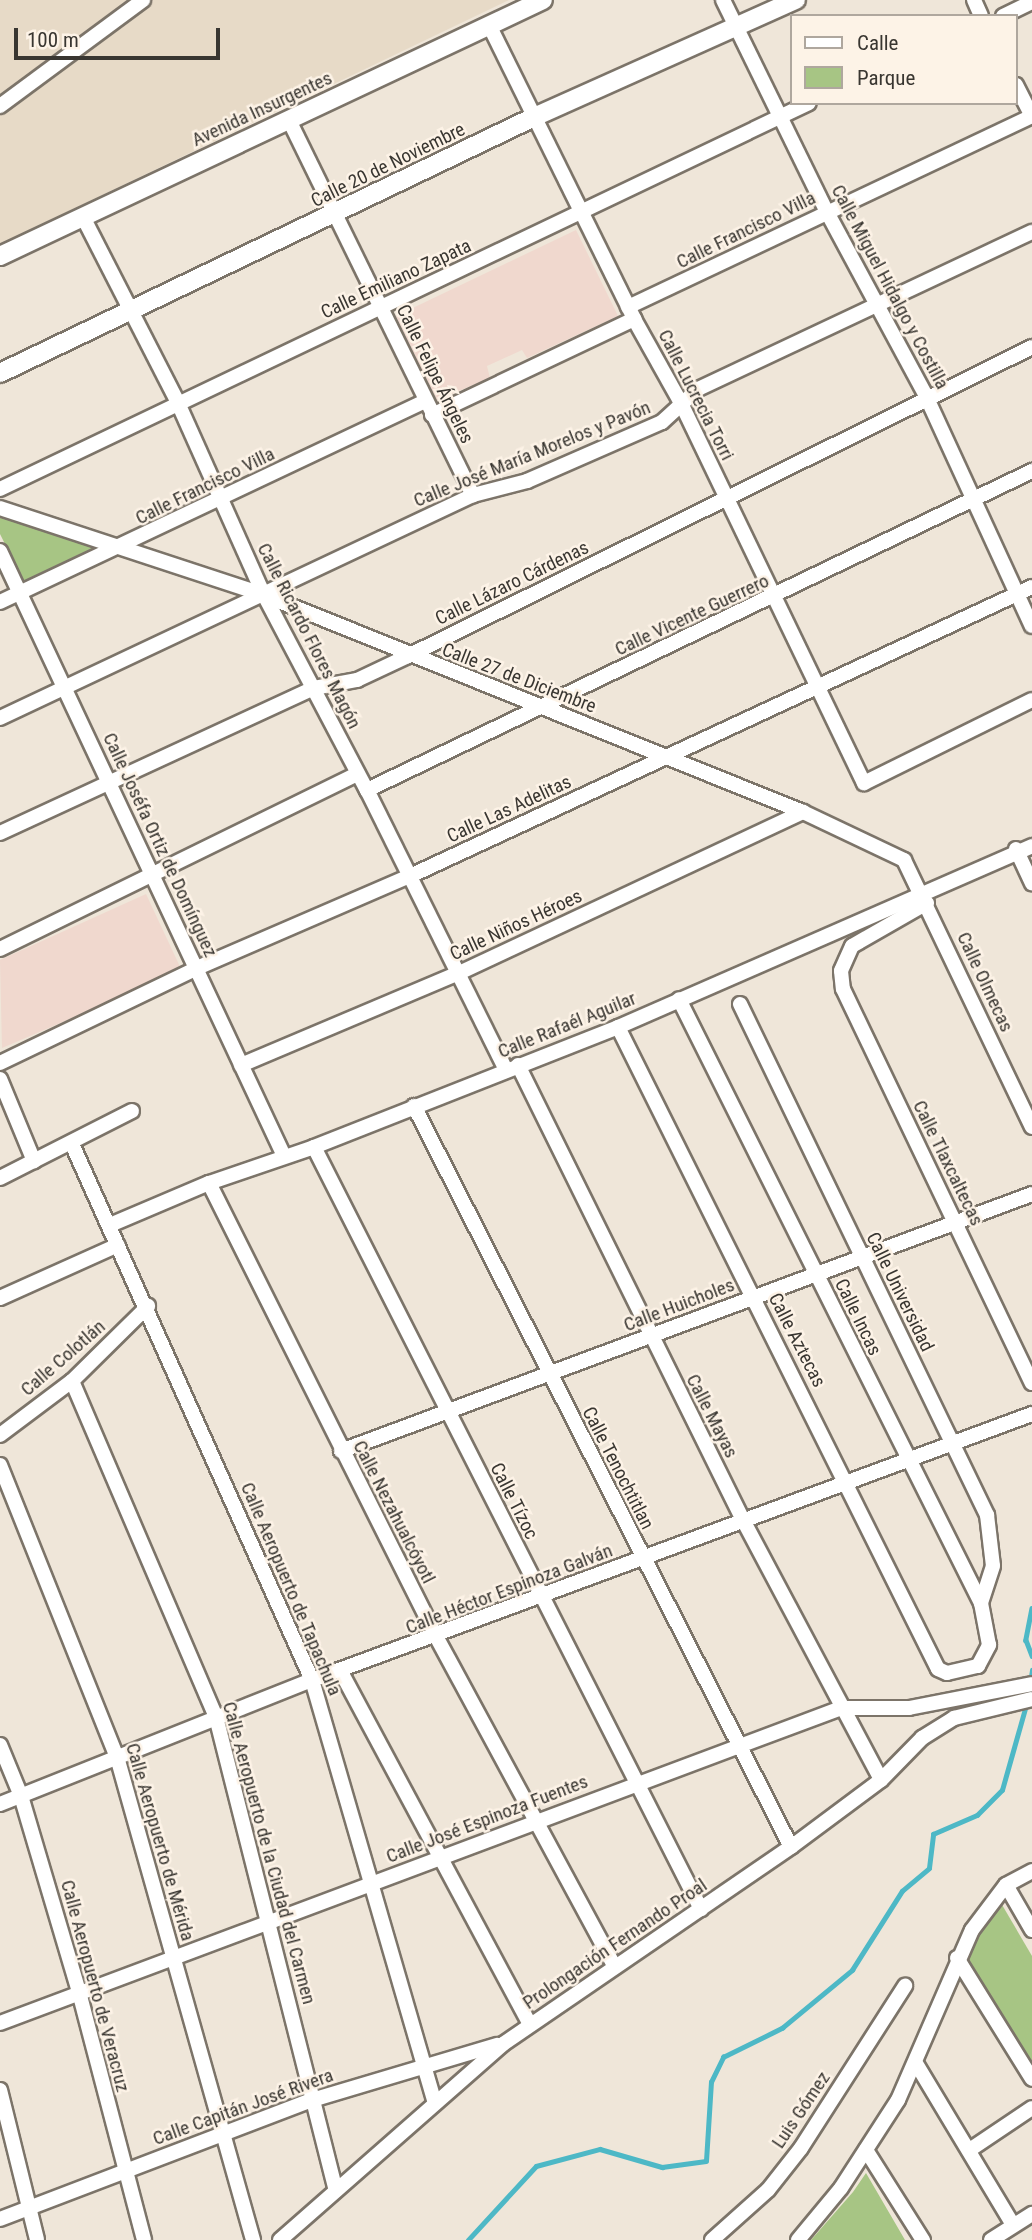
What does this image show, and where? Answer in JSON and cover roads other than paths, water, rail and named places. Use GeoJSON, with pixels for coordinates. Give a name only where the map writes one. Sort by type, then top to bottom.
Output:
{"type":"FeatureCollection","features":[{"type":"Feature","properties":{"kind":"street"},"geometry":{"type":"LineString","coordinates":[[0,106],[143,0]]}},
{"type":"Feature","properties":{"kind":"street","name":"Avenida Insurgentes"},"geometry":{"type":"LineString","coordinates":[[0,256],[543,0]]}},
{"type":"Feature","properties":{"kind":"street","name":"Calle Miguel Hidalgo y Costilla"},"geometry":{"type":"LineString","coordinates":[[723,0],[827,212],[926,396],[1032,626]]}},
{"type":"Feature","properties":{"kind":"street","name":"Calle 20 de Noviembre"},"geometry":{"type":"LineString","coordinates":[[0,373],[335,215],[534,117],[796,0]]}},
{"type":"Feature","properties":{"kind":"street"},"geometry":{"type":"LineString","coordinates":[[1007,14],[1032,2]]}},
{"type":"Feature","properties":{"kind":"street","name":"Calle Lucrecia Torri"},"geometry":{"type":"LineString","coordinates":[[489,25],[631,313],[681,403],[772,598],[864,783],[1032,700]]}},
{"type":"Feature","properties":{"kind":"street"},"geometry":{"type":"LineString","coordinates":[[1018,89],[1032,116]]}},
{"type":"Feature","properties":{"kind":"street","name":"Calle Emiliano Zapata"},"geometry":{"type":"LineString","coordinates":[[0,489],[582,214],[804,105]]}},
{"type":"Feature","properties":{"kind":"street","name":"Calle Francisco Villa"},"geometry":{"type":"LineString","coordinates":[[0,603],[631,313],[827,212],[1032,116]]}},
{"type":"Feature","properties":{"kind":"street","name":"Calle Felipe Ángeles"},"geometry":{"type":"LineString","coordinates":[[289,120],[473,495]]}},
{"type":"Feature","properties":{"kind":"street","name":"Calle Ricardo Flores Magón"},"geometry":{"type":"LineString","coordinates":[[83,217],[178,403],[264,595],[367,790],[459,973],[512,1067]]}},
{"type":"Feature","properties":{"kind":"street","name":"Calle José María Morelos y Pavón"},"geometry":{"type":"LineString","coordinates":[[0,718],[473,495],[527,481],[662,422],[698,389],[876,302],[1032,232]]}},
{"type":"Feature","properties":{"kind":"street","name":"Calle Lázaro Cárdenas"},"geometry":{"type":"LineString","coordinates":[[0,834],[314,688],[357,680],[408,656],[926,396],[1032,347]]}},
{"type":"Feature","properties":{"kind":"street","name":"Calle Vicente Guerrero"},"geometry":{"type":"LineString","coordinates":[[367,790],[1032,471]]}},
{"type":"Feature","properties":{"kind":"street","name":"Calle 27 de Diciembre"},"geometry":{"type":"LineString","coordinates":[[0,508],[264,595],[408,656],[803,812],[904,860],[924,897]]}},
{"type":"Feature","properties":{"kind":"street","name":"Calle Joséfa Ortiz de Domínguez"},"geometry":{"type":"LineString","coordinates":[[0,551],[284,1156]]}},
{"type":"Feature","properties":{"kind":"street","name":"Calle Las Adelitas"},"geometry":{"type":"LineString","coordinates":[[0,1063],[197,968],[410,876],[1032,587]]}},
{"type":"Feature","properties":{"kind":"street"},"geometry":{"type":"LineString","coordinates":[[0,949],[358,774]]}},
{"type":"Feature","properties":{"kind":"street","name":"Calle Niños Héroes"},"geometry":{"type":"LineString","coordinates":[[242,1065],[459,973],[803,812]]}},
{"type":"Feature","properties":{"kind":"street","name":"Calle Rafaél Aguilar"},"geometry":{"type":"LineString","coordinates":[[110,1225],[209,1182],[314,1147],[618,1027],[924,897],[1016,849],[1032,846]]}},
{"type":"Feature","properties":{"kind":"street"},"geometry":{"type":"LineString","coordinates":[[1016,849],[1032,883]]}},
{"type":"Feature","properties":{"kind":"street","name":"Calle Tlaxcaltecas"},"geometry":{"type":"LineString","coordinates":[[924,897],[861,936],[844,958],[843,989],[1032,1383]]}},
{"type":"Feature","properties":{"kind":"street","name":"Calle Olmecas"},"geometry":{"type":"LineString","coordinates":[[924,897],[1032,1127]]}},
{"type":"Feature","properties":{"kind":"street","name":"Calle Incas"},"geometry":{"type":"LineString","coordinates":[[679,999],[906,1459],[981,1603],[987,1655]]}},
{"type":"Feature","properties":{"kind":"street","name":"Calle Universidad"},"geometry":{"type":"LineString","coordinates":[[740,1004],[987,1515],[993,1566],[981,1603]]}},
{"type":"Feature","properties":{"kind":"street","name":"Calle Aztecas"},"geometry":{"type":"LineString","coordinates":[[618,1027],[940,1671],[978,1666],[987,1655]]}},
{"type":"Feature","properties":{"kind":"street","name":"Calle Mayas"},"geometry":{"type":"LineString","coordinates":[[512,1067],[743,1520],[881,1780]]}},
{"type":"Feature","properties":{"kind":"street"},"geometry":{"type":"LineString","coordinates":[[0,1079],[34,1161]]}},
{"type":"Feature","properties":{"kind":"street","name":"Calle Tenochtitlan"},"geometry":{"type":"LineString","coordinates":[[414,1106],[790,1847]]}},
{"type":"Feature","properties":{"kind":"street"},"geometry":{"type":"LineString","coordinates":[[0,1178],[72,1144],[132,1111]]}},
{"type":"Feature","properties":{"kind":"street","name":"Calle Aeropuerto de Tapachula"},"geometry":{"type":"LineString","coordinates":[[72,1144],[148,1306],[312,1680],[368,1885],[421,2065],[435,2102]]}},
{"type":"Feature","properties":{"kind":"street","name":"Calle Tízoc"},"geometry":{"type":"LineString","coordinates":[[314,1147],[701,1909]]}},
{"type":"Feature","properties":{"kind":"street","name":"Calle Nezahualcóyotl"},"geometry":{"type":"LineString","coordinates":[[209,1182],[341,1451],[437,1638],[614,1966]]}},
{"type":"Feature","properties":{"kind":"street","name":"Calle Huicholes"},"geometry":{"type":"LineString","coordinates":[[341,1451],[548,1373],[652,1338],[954,1220],[1032,1194]]}},
{"type":"Feature","properties":{"kind":"street"},"geometry":{"type":"LineString","coordinates":[[0,1298],[118,1245]]}},
{"type":"Feature","properties":{"kind":"street","name":"Calle Colotlán"},"geometry":{"type":"LineString","coordinates":[[0,1435],[72,1381],[148,1306]]}},
{"type":"Feature","properties":{"kind":"street","name":"Calle Aeropuerto de la Ciudad del Carmen"},"geometry":{"type":"LineString","coordinates":[[72,1381],[216,1717],[270,1921],[336,2190]]}},
{"type":"Feature","properties":{"kind":"street","name":"Calle Héctor Espinoza Galván"},"geometry":{"type":"LineString","coordinates":[[0,1804],[312,1680],[437,1638],[743,1520],[1032,1413]]}},
{"type":"Feature","properties":{"kind":"street","name":"Calle Aeropuerto de Mérida"},"geometry":{"type":"LineString","coordinates":[[0,1465],[117,1757],[253,2240]]}},
{"type":"Feature","properties":{"kind":"street"},"geometry":{"type":"LineString","coordinates":[[341,1672],[530,2025]]}},
{"type":"Feature","properties":{"kind":"street","name":"Calle José Espinoza Fuentes"},"geometry":{"type":"LineString","coordinates":[[0,2023],[637,1783],[741,1748],[841,1708],[908,1708],[1032,1684]]}},
{"type":"Feature","properties":{"kind":"street","name":"Prolongación Fernando Proal"},"geometry":{"type":"LineString","coordinates":[[280,2240],[503,2044],[790,1847],[881,1780],[938,1727],[989,1706],[1032,1699]]}},
{"type":"Feature","properties":{"kind":"street","name":"Calle Aeropuerto de Veracruz"},"geometry":{"type":"LineString","coordinates":[[0,1745],[21,1796],[79,1992],[124,2172],[144,2240]]}},
{"type":"Feature","properties":{"kind":"street"},"geometry":{"type":"LineString","coordinates":[[798,2240],[866,2150],[917,2065],[957,1958],[982,1914],[1006,1885],[1032,1871]]}},
{"type":"Feature","properties":{"kind":"street"},"geometry":{"type":"LineString","coordinates":[[1006,1885],[1032,1930]]}},
{"type":"Feature","properties":{"kind":"street"},"geometry":{"type":"LineString","coordinates":[[957,1958],[1032,2080]]}},
{"type":"Feature","properties":{"kind":"street","name":"Luis Gómez"},"geometry":{"type":"LineString","coordinates":[[712,2240],[768,2190],[793,2158],[905,1986]]}},
{"type":"Feature","properties":{"kind":"street","name":"Calle Capitán José Rivera"},"geometry":{"type":"LineString","coordinates":[[0,2219],[312,2100],[421,2065],[503,2044]]}},
{"type":"Feature","properties":{"kind":"street"},"geometry":{"type":"LineString","coordinates":[[917,2065],[971,2149],[1013,2225]]}},
{"type":"Feature","properties":{"kind":"street"},"geometry":{"type":"LineString","coordinates":[[0,2090],[37,2240]]}},
{"type":"Feature","properties":{"kind":"street"},"geometry":{"type":"LineString","coordinates":[[971,2149],[1032,2108]]}},
{"type":"Feature","properties":{"kind":"street"},"geometry":{"type":"LineString","coordinates":[[866,2150],[923,2240]]}},
{"type":"Feature","properties":{"kind":"street"},"geometry":{"type":"LineString","coordinates":[[991,2240],[1032,2214]]}},
{"type":"Feature","properties":{"kind":"waterway"},"geometry":{"type":"LineString","coordinates":[[1032,1608],[1026,1640],[1032,1656]]}},
{"type":"Feature","properties":{"kind":"waterway"},"geometry":{"type":"LineString","coordinates":[[1030,1683],[1032,1670]]}},
{"type":"Feature","properties":{"kind":"waterway"},"geometry":{"type":"LineString","coordinates":[[468,2240],[536,2166],[600,2149],[662,2167],[706,2161],[711,2082],[723,2057],[782,2028],[852,1970],[902,1891],[929,1868],[933,1834],[977,1815],[1002,1790],[1026,1705]]}}]}
